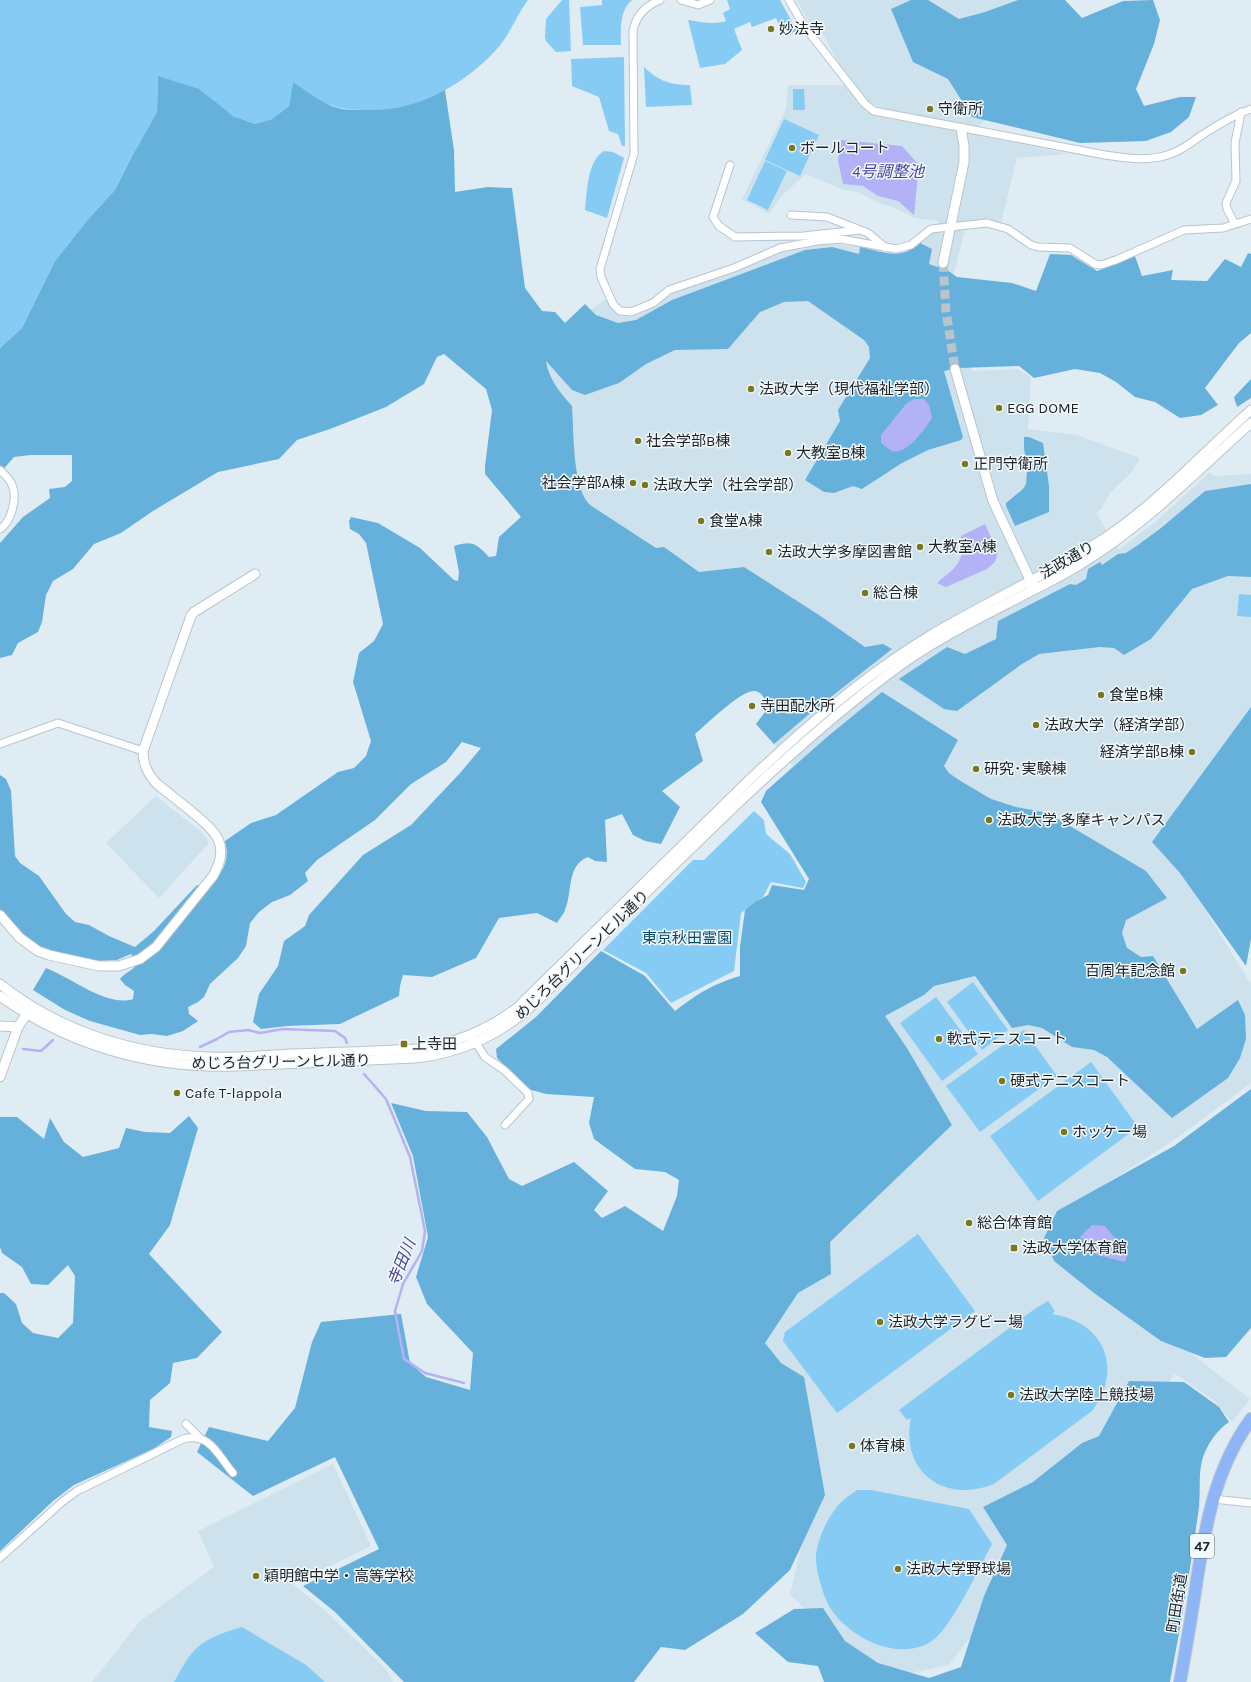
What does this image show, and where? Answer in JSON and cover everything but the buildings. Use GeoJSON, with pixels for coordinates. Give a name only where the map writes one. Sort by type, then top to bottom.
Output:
{"type":"FeatureCollection","features":[{"type":"Feature","properties":{"kind":"main road","name":"町田街道"},"geometry":{"type":"LineString","coordinates":[[1180,1682],[1204,1533],[1213,1499],[1225,1463],[1251,1419]]}},
{"type":"Feature","properties":{"kind":"street"},"geometry":{"type":"LineString","coordinates":[[660,0],[648,6],[640,14],[636,20],[633,32],[634,154],[600,269],[601,277],[613,304],[620,311],[631,312],[653,303],[670,290],[734,268],[780,248],[817,241],[841,239],[896,249],[912,246],[931,229],[987,223],[1008,230],[1031,245],[1038,247],[1070,248],[1076,250],[1090,261],[1100,265],[1116,260],[1184,230],[1217,228],[1251,219]]}},
{"type":"Feature","properties":{"kind":"street"},"geometry":{"type":"LineString","coordinates":[[681,0],[698,5],[710,0]]}},
{"type":"Feature","properties":{"kind":"street"},"geometry":{"type":"LineString","coordinates":[[789,0],[804,26],[865,104],[874,111],[1105,155],[1124,158],[1158,158],[1170,154],[1241,112],[1251,109]]}},
{"type":"Feature","properties":{"kind":"street"},"geometry":{"type":"LineString","coordinates":[[1235,224],[1227,209],[1226,203],[1236,181],[1235,144],[1241,112]]}},
{"type":"Feature","properties":{"kind":"street"},"geometry":{"type":"LineString","coordinates":[[943,263],[964,162],[964,146],[961,128]]}},
{"type":"Feature","properties":{"kind":"street"},"geometry":{"type":"LineString","coordinates":[[730,165],[713,217],[719,226],[735,237],[803,236],[860,230]]}},
{"type":"Feature","properties":{"kind":"street"},"geometry":{"type":"LineString","coordinates":[[792,215],[827,217],[868,233],[886,248]]}},
{"type":"Feature","properties":{"kind":"street"},"geometry":{"type":"LineString","coordinates":[[803,236],[803,244]]}},
{"type":"Feature","properties":{"kind":"street"},"geometry":{"type":"LineString","coordinates":[[955,368],[993,501],[1032,585]]}},
{"type":"Feature","properties":{"kind":"street","name":"法政通り"},"geometry":{"type":"LineString","coordinates":[[866,686],[1032,585],[1129,520],[1251,410]]}},
{"type":"Feature","properties":{"kind":"street","name":"法政通り"},"geometry":{"type":"LineString","coordinates":[[1032,585],[1085,562],[1135,528],[1251,423]]}},
{"type":"Feature","properties":{"kind":"street"},"geometry":{"type":"LineString","coordinates":[[0,470],[8,478],[13,487],[14,494],[9,519],[0,529]]}},
{"type":"Feature","properties":{"kind":"street"},"geometry":{"type":"LineString","coordinates":[[0,915],[20,938],[38,951],[49,955],[99,966],[114,966],[130,963],[140,959],[156,947],[213,876],[220,863],[221,854],[218,839],[211,828],[149,776],[143,760],[143,751],[191,616],[194,612],[255,574]]}},
{"type":"Feature","properties":{"kind":"street","name":"めじろ台グリーンヒル通り"},"geometry":{"type":"LineString","coordinates":[[0,984],[30,1010],[56,1029],[94,1046],[152,1061],[190,1065],[227,1066],[414,1058],[443,1054],[474,1039],[501,1030],[524,1013],[751,790],[866,686]]}},
{"type":"Feature","properties":{"kind":"street"},"geometry":{"type":"LineString","coordinates":[[0,744],[58,722],[143,751]]}},
{"type":"Feature","properties":{"kind":"street","name":"めじろ台グリーンヒル通り"},"geometry":{"type":"LineString","coordinates":[[0,996],[30,1010]]}},
{"type":"Feature","properties":{"kind":"street"},"geometry":{"type":"LineString","coordinates":[[0,1077],[18,1027],[30,1010]]}},
{"type":"Feature","properties":{"kind":"street"},"geometry":{"type":"LineString","coordinates":[[0,1026],[18,1027]]}},
{"type":"Feature","properties":{"kind":"street"},"geometry":{"type":"LineString","coordinates":[[474,1039],[485,1057],[504,1070],[528,1093],[529,1099],[505,1125]]}},
{"type":"Feature","properties":{"kind":"street"},"geometry":{"type":"LineString","coordinates":[[186,1424],[200,1438],[220,1454],[233,1473]]}},
{"type":"Feature","properties":{"kind":"street"},"geometry":{"type":"LineString","coordinates":[[0,1558],[77,1490],[183,1439],[191,1437],[200,1438]]}},
{"type":"Feature","properties":{"kind":"street"},"geometry":{"type":"LineString","coordinates":[[1213,1499],[1251,1503]]}},
{"type":"Feature","properties":{"kind":"shaded area","name":"法政大学 多摩キャンパス"},"geometry":{"type":"Polygon","coordinates":[[[797,0],[1016,0],[1031,40],[1006,103],[978,126],[977,135],[1068,154],[1017,158],[1001,223],[987,219],[967,221],[953,277],[960,321],[972,371],[1018,369],[1031,378],[1028,429],[1077,435],[1140,458],[1131,473],[1110,493],[1102,507],[1103,508],[1096,513],[1119,549],[1155,522],[1210,472],[1214,476],[1251,474],[1251,733],[1168,850],[1251,984],[1251,1082],[1171,1142],[1061,1213],[1187,1350],[1250,1399],[1232,1422],[1213,1400],[1175,1374],[949,1665],[876,1680],[790,1594],[815,1487],[729,1310],[833,875],[766,791],[793,766],[756,724],[768,713],[771,699],[560,509],[521,363],[605,299],[616,313],[622,316],[633,317],[655,306],[674,292],[734,272],[782,251],[803,249],[818,244],[829,243],[904,252],[913,248],[932,232],[938,231],[939,221],[914,218],[895,208],[876,202],[858,192],[844,190],[806,174],[782,195],[769,214],[742,199],[786,109],[788,85],[845,85],[867,112],[883,118],[946,128],[911,115],[876,106],[868,101],[841,67],[821,31],[812,26],[808,21],[797,0]]]}},
{"type":"Feature","properties":{"kind":"shaded area"},"geometry":{"type":"Polygon","coordinates":[[[911,0],[928,0],[959,19],[985,12],[1018,0],[1065,0],[1082,18],[1123,1],[1153,0],[1160,20],[1154,44],[1136,89],[1144,106],[1180,97],[1196,97],[1189,117],[1171,132],[1146,141],[1080,143],[972,117],[948,79],[913,62],[891,9],[911,0]]]}},
{"type":"Feature","properties":{"kind":"shaded area"},"geometry":{"type":"Polygon","coordinates":[[[158,76],[199,89],[233,116],[255,124],[272,119],[289,106],[293,82],[331,106],[351,110],[371,110],[404,106],[425,100],[445,90],[454,150],[455,192],[488,187],[512,188],[525,288],[542,311],[555,312],[565,323],[585,304],[596,315],[618,323],[636,320],[672,300],[805,250],[832,247],[859,254],[860,247],[892,254],[906,252],[913,249],[920,243],[932,249],[929,264],[947,270],[957,277],[1012,283],[1036,291],[1050,254],[1071,255],[1097,271],[1135,256],[1142,276],[1173,270],[1171,280],[1207,281],[1225,259],[1241,267],[1248,253],[1251,254],[1251,333],[1239,343],[1205,388],[1218,405],[1201,415],[1180,418],[1155,402],[1135,397],[1116,382],[1100,373],[1075,369],[1034,378],[1019,366],[960,368],[944,371],[963,437],[961,440],[928,450],[902,463],[862,489],[853,486],[834,493],[824,492],[805,480],[840,421],[838,410],[870,358],[869,347],[864,340],[808,301],[784,302],[760,312],[728,349],[675,350],[646,364],[619,383],[585,395],[572,390],[546,361],[552,380],[572,406],[577,473],[584,497],[590,505],[656,548],[664,547],[699,572],[744,567],[819,615],[865,647],[883,644],[892,649],[808,715],[774,744],[756,724],[765,712],[767,703],[759,692],[748,692],[724,709],[695,734],[703,761],[662,791],[680,807],[661,844],[645,841],[633,835],[622,814],[605,820],[607,862],[595,861],[588,857],[576,866],[571,880],[564,913],[557,923],[537,913],[499,918],[476,958],[432,977],[403,975],[399,996],[340,1024],[287,1026],[261,1029],[253,1022],[259,994],[278,966],[284,941],[305,926],[309,915],[363,855],[411,825],[461,772],[481,748],[462,742],[446,762],[411,784],[375,820],[317,860],[305,873],[308,881],[290,895],[272,902],[259,912],[250,923],[246,946],[238,958],[210,984],[204,997],[188,1007],[189,1014],[198,1021],[183,1031],[167,1036],[152,1034],[140,1035],[90,1021],[65,1010],[33,990],[46,968],[101,996],[123,1001],[133,999],[134,991],[125,985],[120,979],[137,964],[131,954],[117,960],[100,961],[43,950],[29,942],[0,910],[0,775],[6,779],[11,791],[15,856],[20,863],[39,876],[66,914],[75,922],[89,925],[109,936],[135,947],[154,931],[197,885],[205,891],[220,874],[227,857],[225,841],[251,823],[276,815],[338,772],[354,768],[366,756],[371,741],[353,682],[359,653],[374,641],[383,624],[366,543],[359,534],[350,529],[349,521],[351,517],[378,523],[420,548],[454,580],[458,581],[459,572],[454,546],[470,543],[477,546],[489,557],[496,556],[499,537],[521,517],[485,474],[492,410],[486,389],[444,354],[437,357],[424,384],[386,407],[297,440],[279,459],[218,472],[153,511],[121,533],[94,544],[73,569],[53,581],[46,595],[42,622],[38,632],[18,643],[12,655],[0,658],[0,543],[23,517],[50,498],[49,489],[65,487],[72,481],[72,455],[31,455],[14,457],[0,473],[0,348],[22,328],[55,261],[90,217],[115,190],[157,112],[158,76]]]}},
{"type":"Feature","properties":{"kind":"shaded area"},"geometry":{"type":"Polygon","coordinates":[[[1251,379],[1251,398],[1237,407],[1234,397],[1251,379]]]}},
{"type":"Feature","properties":{"kind":"shaded area"},"geometry":{"type":"Polygon","coordinates":[[[1024,437],[1029,437],[1043,443],[1049,486],[1049,512],[1015,526],[1006,503],[1023,489],[1026,484],[1027,470],[1024,437]]]}},
{"type":"Feature","properties":{"kind":"shaded area"},"geometry":{"type":"Polygon","coordinates":[[[1251,484],[1251,577],[1228,576],[1192,589],[1151,639],[1124,655],[1114,648],[1100,647],[1039,654],[1022,664],[957,711],[944,709],[899,679],[947,647],[965,654],[996,639],[998,621],[1070,584],[1076,585],[1086,579],[1088,569],[1100,562],[1102,565],[1118,554],[1126,553],[1138,545],[1205,491],[1251,484]]]}},
{"type":"Feature","properties":{"kind":"shaded area"},"geometry":{"type":"Polygon","coordinates":[[[882,692],[958,740],[944,766],[949,773],[959,780],[991,799],[1016,807],[1048,813],[1146,871],[1167,898],[1126,920],[1122,933],[1127,948],[1141,957],[1153,956],[1197,1029],[1238,1000],[1245,1015],[1246,1039],[1240,1058],[1228,1078],[1172,1118],[1107,1057],[1094,1050],[1072,1047],[1042,1028],[1028,1025],[1012,1028],[975,976],[934,986],[924,995],[885,1016],[907,1048],[952,1125],[830,1242],[831,1274],[798,1293],[765,1343],[781,1363],[804,1377],[825,1495],[790,1570],[743,1614],[685,1650],[661,1647],[634,1682],[404,1682],[335,1612],[303,1586],[379,1549],[335,1457],[253,1496],[197,1452],[209,1427],[268,1441],[295,1408],[312,1342],[321,1322],[401,1314],[410,1363],[426,1377],[470,1390],[473,1353],[427,1304],[416,1277],[428,1237],[413,1156],[391,1103],[426,1111],[467,1112],[487,1137],[509,1179],[522,1186],[574,1162],[608,1191],[594,1210],[602,1218],[625,1206],[663,1231],[677,1196],[679,1180],[665,1172],[635,1169],[594,1139],[589,1123],[594,1097],[546,1094],[528,1089],[497,1058],[496,1049],[536,1017],[601,951],[645,976],[675,1011],[706,990],[722,982],[740,976],[740,947],[745,910],[755,902],[768,895],[772,885],[804,890],[809,879],[761,802],[766,791],[827,737],[882,692]]]}},
{"type":"Feature","properties":{"kind":"shaded area"},"geometry":{"type":"Polygon","coordinates":[[[1251,707],[1251,939],[1246,966],[1180,873],[1152,842],[1251,707]]]}},
{"type":"Feature","properties":{"kind":"shaded area"},"geometry":{"type":"Polygon","coordinates":[[[156,796],[201,832],[209,843],[159,898],[106,843],[156,796]]]}},
{"type":"Feature","properties":{"kind":"shaded area"},"geometry":{"type":"Polygon","coordinates":[[[1251,1089],[1251,1328],[1226,1357],[1205,1358],[1161,1341],[1094,1293],[1054,1261],[1044,1238],[1057,1211],[1174,1146],[1251,1089]]]}},
{"type":"Feature","properties":{"kind":"shaded area"},"geometry":{"type":"Polygon","coordinates":[[[189,1116],[198,1128],[170,1225],[149,1254],[222,1332],[197,1358],[173,1363],[170,1383],[150,1400],[149,1427],[172,1431],[171,1437],[153,1449],[74,1485],[53,1501],[0,1551],[0,1293],[4,1293],[16,1304],[22,1323],[33,1333],[58,1338],[73,1323],[75,1276],[68,1265],[48,1285],[31,1284],[22,1267],[2,1253],[0,1247],[0,1117],[17,1117],[44,1139],[50,1118],[64,1142],[83,1157],[119,1148],[126,1128],[145,1132],[170,1133],[189,1116]]]}},
{"type":"Feature","properties":{"kind":"shaded area"},"geometry":{"type":"Polygon","coordinates":[[[1129,1381],[1184,1382],[1219,1407],[1229,1422],[1210,1442],[1201,1464],[1199,1507],[1196,1529],[1170,1682],[824,1682],[818,1666],[788,1662],[755,1633],[794,1609],[823,1608],[845,1641],[878,1663],[929,1678],[961,1667],[984,1596],[1007,1545],[983,1507],[1033,1482],[1082,1443],[1099,1436],[1129,1381]]]}},
{"type":"Feature","properties":{"kind":"shaded area","name":"穎明館中学・高等学校"},"geometry":{"type":"Polygon","coordinates":[[[333,1464],[371,1546],[293,1584],[330,1615],[386,1669],[393,1682],[92,1682],[140,1621],[214,1567],[198,1531],[333,1464]]]}},
{"type":"Feature","properties":{"kind":"green space"},"geometry":{"type":"Polygon","coordinates":[[[0,0],[528,0],[500,45],[467,76],[436,95],[420,102],[402,106],[366,110],[338,107],[320,101],[293,82],[289,106],[272,119],[255,124],[233,116],[158,77],[157,112],[115,190],[90,217],[55,261],[22,328],[0,348],[0,0]]]}},
{"type":"Feature","properties":{"kind":"green space"},"geometry":{"type":"Polygon","coordinates":[[[562,0],[569,0],[571,51],[556,52],[546,41],[546,19],[562,0]]]}},
{"type":"Feature","properties":{"kind":"green space"},"geometry":{"type":"Polygon","coordinates":[[[602,0],[632,0],[628,4],[623,15],[621,45],[583,45],[580,7],[602,5],[602,0]]]}},
{"type":"Feature","properties":{"kind":"green space"},"geometry":{"type":"Polygon","coordinates":[[[727,0],[780,0],[797,31],[784,36],[776,18],[752,27],[750,22],[734,29],[742,50],[725,64],[700,68],[688,20],[712,23],[726,21],[723,13],[730,9],[727,0]]]}},
{"type":"Feature","properties":{"kind":"green space"},"geometry":{"type":"Polygon","coordinates":[[[624,57],[625,146],[622,146],[618,134],[609,131],[599,97],[572,86],[571,59],[624,57]]]}},
{"type":"Feature","properties":{"kind":"green space"},"geometry":{"type":"Polygon","coordinates":[[[644,67],[654,76],[665,81],[690,85],[692,105],[646,107],[644,67]]]}},
{"type":"Feature","properties":{"kind":"green space"},"geometry":{"type":"Polygon","coordinates":[[[793,89],[804,89],[805,110],[793,110],[793,89]]]}},
{"type":"Feature","properties":{"kind":"green space","name":"ボールコート"},"geometry":{"type":"Polygon","coordinates":[[[784,119],[819,135],[800,176],[765,160],[784,119]]]}},
{"type":"Feature","properties":{"kind":"green space"},"geometry":{"type":"Polygon","coordinates":[[[604,151],[613,152],[624,158],[607,218],[585,210],[587,186],[591,169],[598,155],[604,151]]]}},
{"type":"Feature","properties":{"kind":"green space"},"geometry":{"type":"Polygon","coordinates":[[[765,161],[787,171],[768,210],[747,200],[765,161]]]}},
{"type":"Feature","properties":{"kind":"green space"},"geometry":{"type":"Polygon","coordinates":[[[1239,594],[1251,595],[1251,617],[1237,616],[1239,594]]]}},
{"type":"Feature","properties":{"kind":"green space","name":"東京秋田霊園"},"geometry":{"type":"Polygon","coordinates":[[[754,811],[764,820],[766,834],[790,854],[806,882],[803,888],[771,882],[763,897],[741,913],[734,971],[671,1003],[646,973],[603,950],[693,860],[704,860],[754,811]]]}},
{"type":"Feature","properties":{"kind":"green space","name":"軟式テニスコート"},"geometry":{"type":"Polygon","coordinates":[[[973,982],[1008,1030],[982,1050],[947,1002],[973,982]]]}},
{"type":"Feature","properties":{"kind":"green space","name":"軟式テニスコート"},"geometry":{"type":"Polygon","coordinates":[[[936,997],[978,1054],[942,1081],[900,1023],[936,997]]]}},
{"type":"Feature","properties":{"kind":"green space","name":"硬式テニスコート"},"geometry":{"type":"Polygon","coordinates":[[[1024,1030],[1057,1076],[980,1132],[946,1086],[1024,1030]]]}},
{"type":"Feature","properties":{"kind":"green space","name":"ホッケー場"},"geometry":{"type":"Polygon","coordinates":[[[1091,1062],[1138,1127],[1038,1201],[990,1136],[1091,1062]]]}},
{"type":"Feature","properties":{"kind":"green space","name":"法政大学ラグビー場"},"geometry":{"type":"Polygon","coordinates":[[[918,1234],[975,1311],[837,1413],[783,1341],[785,1332],[918,1234]]]}},
{"type":"Feature","properties":{"kind":"green space","name":"法政大学陸上競技場"},"geometry":{"type":"Polygon","coordinates":[[[1048,1301],[1055,1311],[1052,1314],[1070,1319],[1085,1326],[1096,1337],[1104,1349],[1107,1364],[1107,1379],[1102,1395],[1092,1411],[994,1484],[976,1489],[958,1490],[943,1486],[930,1479],[919,1468],[912,1454],[909,1437],[911,1418],[907,1420],[899,1410],[1036,1308],[1048,1301]]]}},
{"type":"Feature","properties":{"kind":"green space","name":"法政大学野球場"},"geometry":{"type":"Polygon","coordinates":[[[857,1490],[871,1490],[969,1509],[992,1544],[965,1596],[948,1624],[932,1641],[919,1647],[906,1649],[892,1648],[878,1645],[865,1639],[842,1622],[833,1612],[826,1600],[816,1561],[819,1543],[832,1513],[843,1501],[857,1490]]]}},
{"type":"Feature","properties":{"kind":"green space"},"geometry":{"type":"Polygon","coordinates":[[[242,1627],[306,1665],[325,1682],[174,1682],[188,1658],[199,1646],[225,1632],[242,1627]]]}},
{"type":"Feature","properties":{"kind":"water","name":"4号調整池"},"geometry":{"type":"Polygon","coordinates":[[[841,140],[902,146],[919,165],[914,215],[898,201],[878,196],[863,186],[843,184],[838,161],[841,140]]]}},
{"type":"Feature","properties":{"kind":"water"},"geometry":{"type":"Polygon","coordinates":[[[914,399],[924,399],[929,405],[932,418],[920,435],[909,446],[903,450],[892,451],[881,443],[881,435],[906,404],[914,399]]]}},
{"type":"Feature","properties":{"kind":"water"},"geometry":{"type":"Polygon","coordinates":[[[985,524],[998,552],[995,562],[987,569],[946,587],[937,583],[958,564],[962,552],[961,536],[985,524]]]}},
{"type":"Feature","properties":{"kind":"water"},"geometry":{"type":"Polygon","coordinates":[[[1092,1225],[1105,1226],[1128,1254],[1125,1262],[1097,1255],[1080,1237],[1092,1225]]]}},
{"type":"Feature","properties":{"kind":"waterway","name":"寺田川"},"geometry":{"type":"LineString","coordinates":[[200,1047],[229,1032],[248,1030],[260,1033],[283,1029],[335,1031],[345,1038],[347,1043]]}},
{"type":"Feature","properties":{"kind":"waterway","name":"寺田川"},"geometry":{"type":"LineString","coordinates":[[23,1049],[41,1051],[53,1040]]}},
{"type":"Feature","properties":{"kind":"waterway","name":"寺田川"},"geometry":{"type":"LineString","coordinates":[[364,1074],[386,1099],[410,1157],[425,1231],[422,1251],[403,1284],[395,1311],[404,1359],[425,1373],[464,1383]]}},
{"type":"Feature","properties":{"kind":"tunnel"},"geometry":{"type":"LineString","coordinates":[[943,263],[946,311],[955,369]]}},
{"type":"Feature","properties":{"kind":"place","name":"妙法寺"},"geometry":{"type":"Point","coordinates":[771,29]}},
{"type":"Feature","properties":{"kind":"place","name":"守衛所"},"geometry":{"type":"Point","coordinates":[930,109]}},
{"type":"Feature","properties":{"kind":"place","name":"ボールコート"},"geometry":{"type":"Point","coordinates":[792,148]}},
{"type":"Feature","properties":{"kind":"place","name":"法政大学（現代福祉学部）"},"geometry":{"type":"Point","coordinates":[751,389]}},
{"type":"Feature","properties":{"kind":"place","name":"EGG DOME"},"geometry":{"type":"Point","coordinates":[999,408]}},
{"type":"Feature","properties":{"kind":"place","name":"社会学部B棟"},"geometry":{"type":"Point","coordinates":[638,441]}},
{"type":"Feature","properties":{"kind":"place","name":"大教室B棟"},"geometry":{"type":"Point","coordinates":[788,453]}},
{"type":"Feature","properties":{"kind":"place","name":"正門守衛所"},"geometry":{"type":"Point","coordinates":[965,464]}},
{"type":"Feature","properties":{"kind":"place","name":"社会学部A棟"},"geometry":{"type":"Point","coordinates":[633,483]}},
{"type":"Feature","properties":{"kind":"place","name":"法政大学（社会学部）"},"geometry":{"type":"Point","coordinates":[645,485]}},
{"type":"Feature","properties":{"kind":"place","name":"食堂A棟"},"geometry":{"type":"Point","coordinates":[701,521]}},
{"type":"Feature","properties":{"kind":"place","name":"大教室A棟"},"geometry":{"type":"Point","coordinates":[920,547]}},
{"type":"Feature","properties":{"kind":"place","name":"法政大学多摩図書館"},"geometry":{"type":"Point","coordinates":[769,552]}},
{"type":"Feature","properties":{"kind":"place","name":"総合棟"},"geometry":{"type":"Point","coordinates":[865,593]}},
{"type":"Feature","properties":{"kind":"place","name":"食堂B棟"},"geometry":{"type":"Point","coordinates":[1101,695]}},
{"type":"Feature","properties":{"kind":"place","name":"寺田配水所"},"geometry":{"type":"Point","coordinates":[752,706]}},
{"type":"Feature","properties":{"kind":"place","name":"法政大学（経済学部）"},"geometry":{"type":"Point","coordinates":[1036,725]}},
{"type":"Feature","properties":{"kind":"place","name":"経済学部B棟"},"geometry":{"type":"Point","coordinates":[1192,752]}},
{"type":"Feature","properties":{"kind":"place","name":"研究･実験棟"},"geometry":{"type":"Point","coordinates":[976,769]}},
{"type":"Feature","properties":{"kind":"place","name":"法政大学 多摩キャンパス"},"geometry":{"type":"Point","coordinates":[989,820]}},
{"type":"Feature","properties":{"kind":"place","name":"百周年記念館"},"geometry":{"type":"Point","coordinates":[1183,971]}},
{"type":"Feature","properties":{"kind":"place","name":"軟式テニスコート"},"geometry":{"type":"Point","coordinates":[939,1039]}},
{"type":"Feature","properties":{"kind":"place","name":"上寺田"},"geometry":{"type":"Point","coordinates":[404,1044]}},
{"type":"Feature","properties":{"kind":"place","name":"硬式テニスコート"},"geometry":{"type":"Point","coordinates":[1002,1081]}},
{"type":"Feature","properties":{"kind":"place","name":"Cafe T-lappola"},"geometry":{"type":"Point","coordinates":[177,1093]}},
{"type":"Feature","properties":{"kind":"place","name":"ホッケー場"},"geometry":{"type":"Point","coordinates":[1064,1132]}},
{"type":"Feature","properties":{"kind":"place","name":"総合体育館"},"geometry":{"type":"Point","coordinates":[969,1223]}},
{"type":"Feature","properties":{"kind":"place","name":"法政大学体育館"},"geometry":{"type":"Point","coordinates":[1014,1248]}},
{"type":"Feature","properties":{"kind":"place","name":"法政大学ラグビー場"},"geometry":{"type":"Point","coordinates":[880,1322]}},
{"type":"Feature","properties":{"kind":"place","name":"法政大学陸上競技場"},"geometry":{"type":"Point","coordinates":[1011,1395]}},
{"type":"Feature","properties":{"kind":"place","name":"体育棟"},"geometry":{"type":"Point","coordinates":[852,1446]}},
{"type":"Feature","properties":{"kind":"place","name":"法政大学野球場"},"geometry":{"type":"Point","coordinates":[898,1569]}},
{"type":"Feature","properties":{"kind":"place","name":"穎明館中学・高等学校"},"geometry":{"type":"Point","coordinates":[256,1576]}}]}
